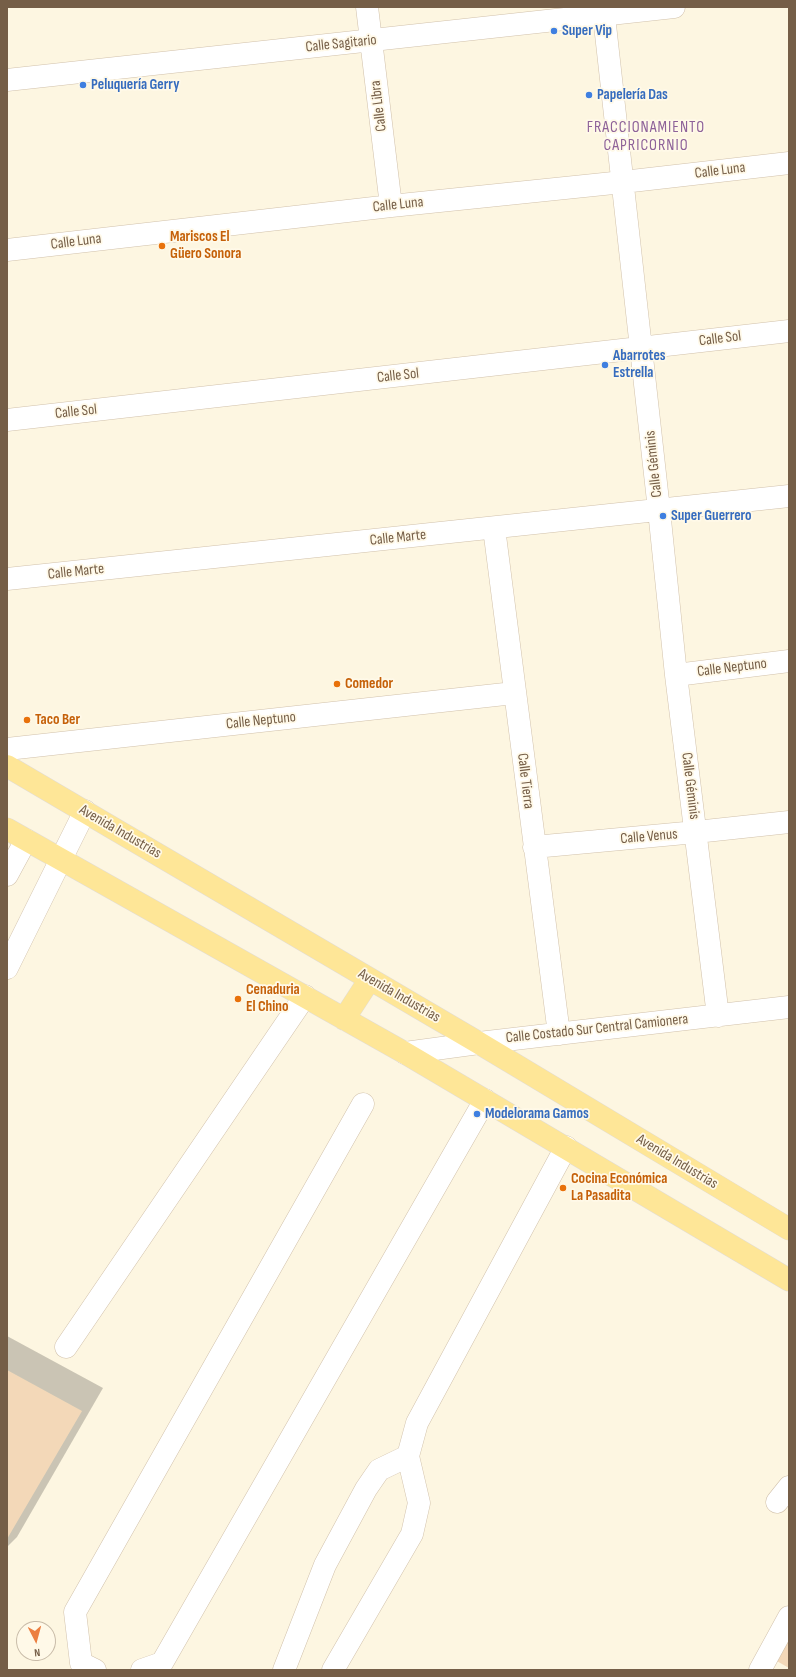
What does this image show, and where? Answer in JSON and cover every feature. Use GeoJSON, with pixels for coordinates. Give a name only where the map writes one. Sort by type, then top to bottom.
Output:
{"type":"FeatureCollection","features":[{"type":"Feature","properties":{"kind":"main road","name":"Avenida Industrias"},"geometry":{"type":"LineString","coordinates":[[7,766],[479,1042],[789,1229]]}},
{"type":"Feature","properties":{"kind":"main road"},"geometry":{"type":"LineString","coordinates":[[7,829],[405,1053],[789,1280]]}},
{"type":"Feature","properties":{"kind":"main road"},"geometry":{"type":"LineString","coordinates":[[344,1019],[370,979]]}},
{"type":"Feature","properties":{"kind":"street","name":"Calle Libra"},"geometry":{"type":"LineString","coordinates":[[367,7],[391,206]]}},
{"type":"Feature","properties":{"kind":"street","name":"Calle Sagitario"},"geometry":{"type":"LineString","coordinates":[[7,80],[371,41],[604,11],[674,7]]}},
{"type":"Feature","properties":{"kind":"street","name":"Calle Géminis"},"geometry":{"type":"LineString","coordinates":[[604,11],[660,510],[676,675],[718,1016]]}},
{"type":"Feature","properties":{"kind":"street","name":"Calle Luna"},"geometry":{"type":"LineString","coordinates":[[7,250],[391,206],[789,163]]}},
{"type":"Feature","properties":{"kind":"street","name":"Calle Sol"},"geometry":{"type":"LineString","coordinates":[[7,420],[789,331]]}},
{"type":"Feature","properties":{"kind":"street","name":"Calle Marte"},"geometry":{"type":"LineString","coordinates":[[7,580],[789,496]]}},
{"type":"Feature","properties":{"kind":"street","name":"Calle Tierra"},"geometry":{"type":"LineString","coordinates":[[494,528],[559,1034]]}},
{"type":"Feature","properties":{"kind":"street","name":"Calle Neptuno"},"geometry":{"type":"LineString","coordinates":[[676,675],[789,661]]}},
{"type":"Feature","properties":{"kind":"street","name":"Calle Neptuno"},"geometry":{"type":"LineString","coordinates":[[7,749],[514,693]]}},
{"type":"Feature","properties":{"kind":"street"},"geometry":{"type":"LineString","coordinates":[[7,968],[84,811]]}},
{"type":"Feature","properties":{"kind":"street","name":"Calle Venus"},"geometry":{"type":"LineString","coordinates":[[534,847],[789,822]]}},
{"type":"Feature","properties":{"kind":"street"},"geometry":{"type":"LineString","coordinates":[[7,875],[26,840]]}},
{"type":"Feature","properties":{"kind":"street"},"geometry":{"type":"LineString","coordinates":[[66,1347],[305,996]]}},
{"type":"Feature","properties":{"kind":"street","name":"Calle Costado Sur Central Camionera"},"geometry":{"type":"LineString","coordinates":[[405,1053],[479,1042],[789,1007]]}},
{"type":"Feature","properties":{"kind":"street"},"geometry":{"type":"LineString","coordinates":[[142,1670],[162,1663],[485,1100]]}},
{"type":"Feature","properties":{"kind":"street"},"geometry":{"type":"LineString","coordinates":[[95,1670],[81,1663],[75,1612],[363,1104]]}},
{"type":"Feature","properties":{"kind":"street"},"geometry":{"type":"LineString","coordinates":[[333,1670],[412,1534],[419,1503],[408,1456],[418,1423],[566,1147]]}},
{"type":"Feature","properties":{"kind":"street"},"geometry":{"type":"LineString","coordinates":[[284,1670],[325,1565],[366,1489],[379,1470],[408,1456]]}},
{"type":"Feature","properties":{"kind":"street"},"geometry":{"type":"LineString","coordinates":[[760,1670],[789,1617]]}},
{"type":"Feature","properties":{"kind":"building"},"geometry":{"type":"Polygon","coordinates":[[[7,1370],[82,1411],[7,1539],[7,1370]]]}},
{"type":"Feature","properties":{"kind":"building"},"geometry":{"type":"Polygon","coordinates":[[[789,1635],[789,1668],[775,1660],[789,1635]]]}},
{"type":"Feature","properties":{"kind":"place","name":"Super Vip"},"geometry":{"type":"Point","coordinates":[554,31]}},
{"type":"Feature","properties":{"kind":"place","name":"Peluquería Gerry"},"geometry":{"type":"Point","coordinates":[83,85]}},
{"type":"Feature","properties":{"kind":"place","name":"Papelería Das"},"geometry":{"type":"Point","coordinates":[589,95]}},
{"type":"Feature","properties":{"kind":"place","name":"Mariscos El Güero Sonora"},"geometry":{"type":"Point","coordinates":[162,246]}},
{"type":"Feature","properties":{"kind":"place","name":"Abarrotes Estrella"},"geometry":{"type":"Point","coordinates":[605,365]}},
{"type":"Feature","properties":{"kind":"place","name":"Super Guerrero"},"geometry":{"type":"Point","coordinates":[663,516]}},
{"type":"Feature","properties":{"kind":"place","name":"Comedor"},"geometry":{"type":"Point","coordinates":[337,684]}},
{"type":"Feature","properties":{"kind":"place","name":"Taco Ber"},"geometry":{"type":"Point","coordinates":[27,720]}},
{"type":"Feature","properties":{"kind":"place","name":"Cenaduria El Chino"},"geometry":{"type":"Point","coordinates":[238,999]}},
{"type":"Feature","properties":{"kind":"place","name":"Modelorama Gamos"},"geometry":{"type":"Point","coordinates":[477,1114]}},
{"type":"Feature","properties":{"kind":"place","name":"Cocina Económica La Pasadita"},"geometry":{"type":"Point","coordinates":[563,1188]}},
{"type":"Feature","properties":{"kind":"district","name":"FRACCIONAMIENTO CAPRICORNIO"},"geometry":{"type":"Point","coordinates":[646,137]}}]}
